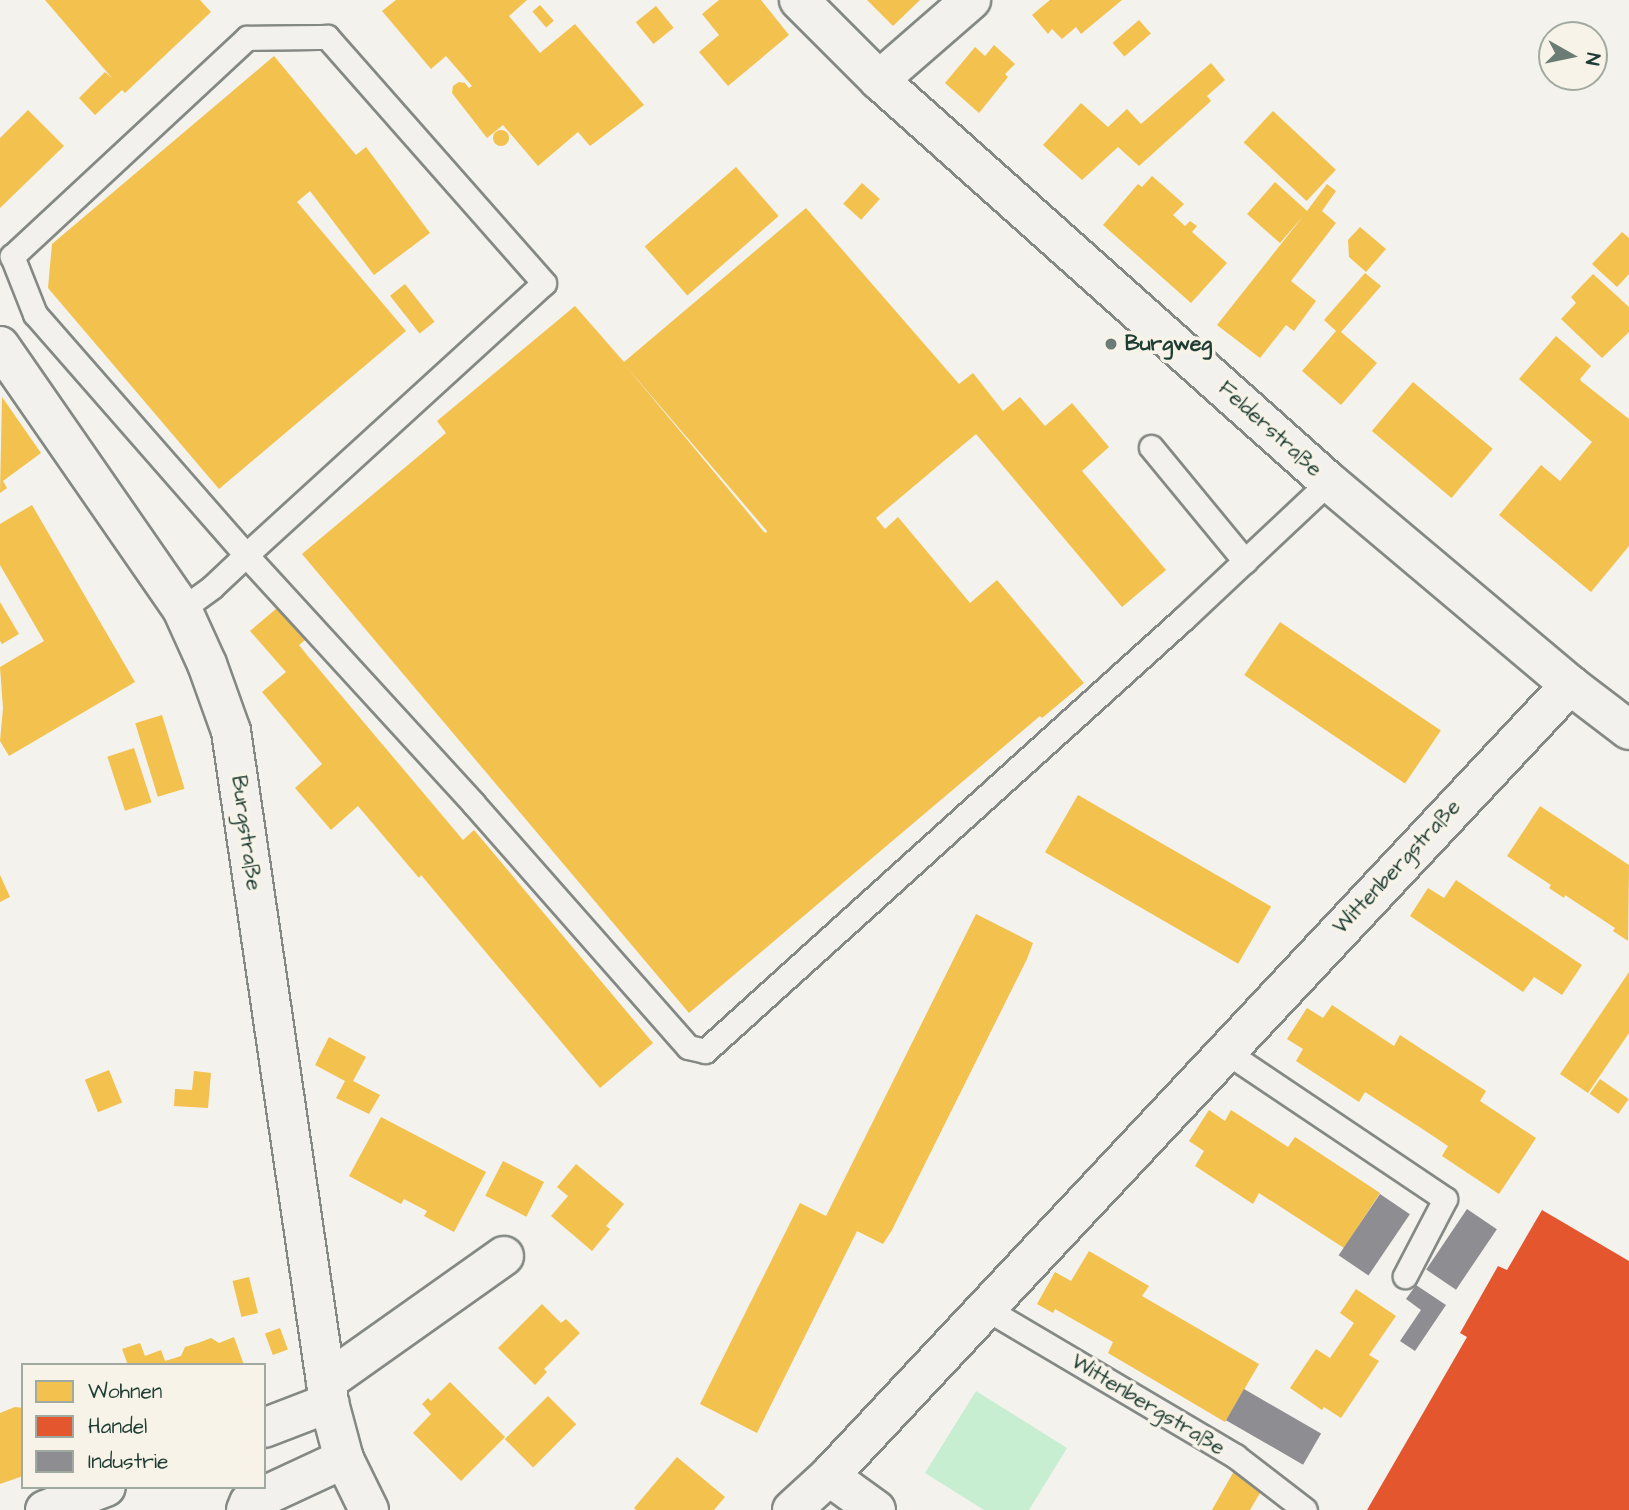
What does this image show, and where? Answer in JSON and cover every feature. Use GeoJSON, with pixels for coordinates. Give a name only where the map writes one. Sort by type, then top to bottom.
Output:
{"type":"FeatureCollection","features":[{"type":"Feature","properties":{"kind":"street","name":"Felderstraße"},"geometry":{"type":"LineString","coordinates":[[799,0],[879,80],[1329,482],[1570,685],[1629,730]]}},
{"type":"Feature","properties":{"kind":"street"},"geometry":{"type":"LineString","coordinates":[[879,80],[971,0]]}},
{"type":"Feature","properties":{"kind":"street","name":"Burgstraße"},"geometry":{"type":"LineString","coordinates":[[0,346],[182,609],[207,664],[231,731],[327,1393],[344,1459],[369,1510]]}},
{"type":"Feature","properties":{"kind":"street","name":"Wittenbergstraße"},"geometry":{"type":"LineString","coordinates":[[792,1510],[830,1476],[1570,685]]}},
{"type":"Feature","properties":{"kind":"street"},"geometry":{"type":"LineString","coordinates":[[266,1427],[327,1393],[504,1256]]}},
{"type":"Feature","properties":{"kind":"street"},"geometry":{"type":"LineString","coordinates":[[246,1510],[249,1503],[344,1459]]}},
{"type":"Feature","properties":{"kind":"street"},"geometry":{"type":"LineString","coordinates":[[830,1476],[876,1510]]}},
{"type":"Feature","properties":{"kind":"street"},"geometry":{"type":"LineString","coordinates":[[45,1510],[101,1489]]}},
{"type":"Feature","properties":{"kind":"lane"},"geometry":{"type":"LineString","coordinates":[[182,609],[246,555],[544,283],[327,37],[247,38],[12,256],[35,314],[246,555],[473,803],[688,1047],[705,1051],[1329,482]]}},
{"type":"Feature","properties":{"kind":"lane"},"geometry":{"type":"LineString","coordinates":[[1152,447],[1245,561]]}},
{"type":"Feature","properties":{"kind":"lane"},"geometry":{"type":"LineString","coordinates":[[1225,1051],[1445,1199],[1405,1276]]}},
{"type":"Feature","properties":{"kind":"lane","name":"Wittenbergstraße"},"geometry":{"type":"LineString","coordinates":[[985,1308],[1235,1456],[1305,1510]]}},
{"type":"Feature","properties":{"kind":"green space"},"geometry":{"type":"Polygon","coordinates":[[[976,1391],[1067,1448],[1029,1510],[984,1510],[925,1473],[976,1391]]]}},
{"type":"Feature","properties":{"kind":"building: Wohnen"},"geometry":{"type":"Polygon","coordinates":[[[45,0],[200,0],[211,12],[125,93],[122,90],[95,115],[79,98],[105,72],[112,78],[45,0]]]}},
{"type":"Feature","properties":{"kind":"building: Wohnen"},"geometry":{"type":"Polygon","coordinates":[[[396,0],[527,0],[509,16],[540,53],[575,24],[644,105],[590,146],[578,132],[538,166],[503,125],[487,138],[452,93],[453,86],[459,82],[465,83],[469,88],[472,86],[446,56],[431,69],[382,11],[396,0]]]}},
{"type":"Feature","properties":{"kind":"building: Wohnen"},"geometry":{"type":"Polygon","coordinates":[[[719,0],[761,0],[789,35],[728,86],[699,52],[719,35],[702,14],[719,0]]]}},
{"type":"Feature","properties":{"kind":"building: Wohnen"},"geometry":{"type":"Polygon","coordinates":[[[867,0],[920,0],[893,26],[867,0]]]}},
{"type":"Feature","properties":{"kind":"building: Wohnen"},"geometry":{"type":"Polygon","coordinates":[[[1050,0],[1122,0],[1081,34],[1076,27],[1062,39],[1052,29],[1048,34],[1032,15],[1050,0]]]}},
{"type":"Feature","properties":{"kind":"building: Wohnen"},"geometry":{"type":"Polygon","coordinates":[[[540,5],[554,21],[546,27],[532,12],[540,5]]]}},
{"type":"Feature","properties":{"kind":"building: Wohnen"},"geometry":{"type":"Polygon","coordinates":[[[656,6],[674,28],[653,44],[636,22],[656,6]]]}},
{"type":"Feature","properties":{"kind":"building: Wohnen"},"geometry":{"type":"Polygon","coordinates":[[[1139,20],[1151,34],[1124,57],[1113,43],[1139,20]]]}},
{"type":"Feature","properties":{"kind":"building: Wohnen"},"geometry":{"type":"Polygon","coordinates":[[[994,45],[1015,64],[1005,74],[1008,77],[979,113],[945,83],[975,47],[985,56],[994,45]]]}},
{"type":"Feature","properties":{"kind":"building: Wohnen"},"geometry":{"type":"Polygon","coordinates":[[[274,56],[356,155],[366,147],[430,233],[374,275],[310,191],[297,202],[406,331],[219,489],[48,288],[52,244],[274,56]]]}},
{"type":"Feature","properties":{"kind":"building: Wohnen"},"geometry":{"type":"Polygon","coordinates":[[[1211,63],[1225,80],[1207,96],[1211,101],[1139,166],[1118,147],[1082,180],[1043,145],[1081,103],[1108,127],[1127,109],[1141,124],[1211,63]]]}},
{"type":"Feature","properties":{"kind":"building: Wohnen"},"geometry":{"type":"Polygon","coordinates":[[[28,110],[64,146],[0,208],[0,138],[28,110]]]}},
{"type":"Feature","properties":{"kind":"building: Wohnen"},"geometry":{"type":"Polygon","coordinates":[[[1273,111],[1336,170],[1307,201],[1244,142],[1273,111]]]}},
{"type":"Feature","properties":{"kind":"building: Wohnen"},"geometry":{"type":"Polygon","coordinates":[[[501,130],[507,132],[507,144],[501,146],[495,144],[493,138],[495,132],[501,130]]]}},
{"type":"Feature","properties":{"kind":"building: Wohnen"},"geometry":{"type":"Polygon","coordinates":[[[736,167],[779,216],[687,295],[645,246],[736,167]]]}},
{"type":"Feature","properties":{"kind":"building: Wohnen"},"geometry":{"type":"Polygon","coordinates":[[[1152,176],[1184,204],[1173,215],[1185,226],[1190,221],[1197,226],[1192,232],[1227,263],[1191,303],[1103,225],[1138,184],[1142,187],[1152,176]]]}},
{"type":"Feature","properties":{"kind":"building: Wohnen"},"geometry":{"type":"Polygon","coordinates":[[[1275,182],[1307,211],[1327,184],[1336,191],[1322,211],[1336,223],[1291,281],[1316,301],[1294,331],[1286,325],[1260,358],[1217,325],[1304,215],[1280,243],[1247,214],[1275,182]]]}},
{"type":"Feature","properties":{"kind":"building: Wohnen"},"geometry":{"type":"Polygon","coordinates":[[[862,183],[880,199],[861,220],[843,204],[862,183]]]}},
{"type":"Feature","properties":{"kind":"building: Wohnen"},"geometry":{"type":"Polygon","coordinates":[[[806,208],[959,384],[973,373],[1003,411],[1020,397],[1045,426],[1072,403],[1109,447],[1082,471],[1166,570],[1122,607],[976,434],[876,518],[885,529],[898,517],[970,603],[997,580],[1084,683],[1042,718],[1040,716],[689,1013],[302,554],[446,433],[437,421],[575,306],[624,362],[806,208]],[[625,365],[764,532],[767,531],[625,365]]]}},
{"type":"Feature","properties":{"kind":"building: Wohnen"},"geometry":{"type":"Polygon","coordinates":[[[1360,227],[1386,249],[1366,272],[1349,257],[1348,240],[1360,227]]]}},
{"type":"Feature","properties":{"kind":"building: Wohnen"},"geometry":{"type":"Polygon","coordinates":[[[1622,232],[1629,238],[1629,274],[1617,287],[1592,264],[1622,232]]]}},
{"type":"Feature","properties":{"kind":"building: Wohnen"},"geometry":{"type":"Polygon","coordinates":[[[1365,273],[1381,286],[1341,332],[1377,363],[1341,405],[1302,371],[1336,331],[1324,320],[1365,273]]]}},
{"type":"Feature","properties":{"kind":"building: Wohnen"},"geometry":{"type":"Polygon","coordinates":[[[1593,274],[1629,307],[1629,332],[1602,358],[1561,319],[1576,303],[1571,297],[1593,274]]]}},
{"type":"Feature","properties":{"kind":"building: Wohnen"},"geometry":{"type":"Polygon","coordinates":[[[405,284],[435,322],[420,334],[390,296],[405,284]]]}},
{"type":"Feature","properties":{"kind":"building: Wohnen"},"geometry":{"type":"Polygon","coordinates":[[[1556,336],[1591,366],[1581,381],[1629,419],[1629,546],[1591,592],[1499,515],[1541,465],[1560,481],[1592,442],[1519,379],[1556,336]]]}},
{"type":"Feature","properties":{"kind":"building: Wohnen"},"geometry":{"type":"Polygon","coordinates":[[[1413,382],[1493,449],[1452,498],[1372,431],[1413,382]]]}},
{"type":"Feature","properties":{"kind":"building: Wohnen"},"geometry":{"type":"Polygon","coordinates":[[[2,397],[41,453],[3,481],[7,488],[0,493],[2,397]]]}},
{"type":"Feature","properties":{"kind":"building: Wohnen"},"geometry":{"type":"Polygon","coordinates":[[[32,505],[135,682],[9,756],[0,741],[3,708],[0,667],[44,641],[0,565],[0,524],[32,505]]]}},
{"type":"Feature","properties":{"kind":"building: Wohnen"},"geometry":{"type":"Polygon","coordinates":[[[0,602],[19,634],[2,644],[0,641],[0,602]]]}},
{"type":"Feature","properties":{"kind":"building: Wohnen"},"geometry":{"type":"Polygon","coordinates":[[[283,603],[310,636],[299,645],[307,655],[463,840],[474,830],[653,1043],[600,1088],[421,875],[419,878],[358,806],[331,830],[295,788],[322,764],[262,692],[286,672],[250,631],[283,603]]]}},
{"type":"Feature","properties":{"kind":"building: Wohnen"},"geometry":{"type":"Polygon","coordinates":[[[1280,622],[1441,730],[1405,784],[1244,675],[1280,622]]]}},
{"type":"Feature","properties":{"kind":"building: Wohnen"},"geometry":{"type":"Polygon","coordinates":[[[162,715],[185,789],[158,797],[135,723],[162,715]]]}},
{"type":"Feature","properties":{"kind":"building: Wohnen"},"geometry":{"type":"Polygon","coordinates":[[[134,748],[152,802],[125,811],[107,757],[134,748]]]}},
{"type":"Feature","properties":{"kind":"building: Wohnen"},"geometry":{"type":"Polygon","coordinates":[[[1078,795],[1271,906],[1238,964],[1045,852],[1078,795]]]}},
{"type":"Feature","properties":{"kind":"building: Wohnen"},"geometry":{"type":"Polygon","coordinates":[[[1540,806],[1629,865],[1628,941],[1613,931],[1615,928],[1565,895],[1564,898],[1549,888],[1551,885],[1507,856],[1540,806]]]}},
{"type":"Feature","properties":{"kind":"building: Wohnen"},"geometry":{"type":"Polygon","coordinates":[[[0,875],[10,897],[0,902],[0,875]]]}},
{"type":"Feature","properties":{"kind":"building: Wohnen"},"geometry":{"type":"Polygon","coordinates":[[[1456,880],[1582,965],[1562,995],[1534,977],[1523,992],[1410,916],[1428,888],[1444,898],[1456,880]]]}},
{"type":"Feature","properties":{"kind":"building: Wohnen"},"geometry":{"type":"Polygon","coordinates":[[[976,914],[1033,943],[1027,959],[892,1230],[883,1244],[857,1231],[757,1433],[700,1404],[800,1203],[826,1216],[976,914]]]}},
{"type":"Feature","properties":{"kind":"building: Wohnen"},"geometry":{"type":"Polygon","coordinates":[[[1629,972],[1629,1033],[1588,1093],[1560,1074],[1629,972]]]}},
{"type":"Feature","properties":{"kind":"building: Wohnen"},"geometry":{"type":"Polygon","coordinates":[[[1332,1005],[1394,1046],[1400,1035],[1486,1091],[1480,1101],[1536,1138],[1499,1194],[1442,1156],[1448,1146],[1421,1128],[1365,1092],[1359,1102],[1296,1061],[1303,1049],[1287,1039],[1307,1008],[1323,1018],[1332,1005]]]}},
{"type":"Feature","properties":{"kind":"building: Wohnen"},"geometry":{"type":"Polygon","coordinates":[[[329,1037],[366,1057],[353,1081],[380,1095],[369,1114],[336,1098],[345,1081],[315,1065],[329,1037]]]}},
{"type":"Feature","properties":{"kind":"building: Wohnen"},"geometry":{"type":"Polygon","coordinates":[[[109,1070],[122,1102],[98,1112],[85,1080],[109,1070]]]}},
{"type":"Feature","properties":{"kind":"building: Wohnen"},"geometry":{"type":"Polygon","coordinates":[[[194,1071],[211,1073],[208,1108],[174,1106],[175,1089],[192,1090],[194,1071]]]}},
{"type":"Feature","properties":{"kind":"building: Wohnen"},"geometry":{"type":"Polygon","coordinates":[[[1600,1079],[1629,1099],[1618,1114],[1590,1094],[1600,1079]]]}},
{"type":"Feature","properties":{"kind":"building: Wohnen"},"geometry":{"type":"Polygon","coordinates":[[[1209,1110],[1225,1121],[1231,1110],[1288,1147],[1295,1137],[1380,1193],[1344,1248],[1259,1193],[1253,1204],[1195,1166],[1204,1151],[1189,1141],[1209,1110]]]}},
{"type":"Feature","properties":{"kind":"building: Wohnen"},"geometry":{"type":"Polygon","coordinates":[[[381,1117],[486,1172],[454,1232],[424,1216],[427,1211],[404,1199],[401,1204],[349,1176],[381,1117]]]}},
{"type":"Feature","properties":{"kind":"building: Wohnen"},"geometry":{"type":"Polygon","coordinates":[[[503,1161],[544,1182],[526,1217],[485,1196],[503,1161]]]}},
{"type":"Feature","properties":{"kind":"building: Wohnen"},"geometry":{"type":"Polygon","coordinates":[[[576,1164],[624,1204],[606,1226],[610,1229],[592,1251],[551,1216],[568,1196],[557,1187],[576,1164]]]}},
{"type":"Feature","properties":{"kind":"building: Wohnen"},"geometry":{"type":"Polygon","coordinates":[[[1089,1251],[1149,1286],[1142,1296],[1259,1364],[1225,1422],[1108,1353],[1113,1342],[1055,1309],[1053,1313],[1037,1304],[1055,1272],[1071,1281],[1089,1251]]]}},
{"type":"Feature","properties":{"kind":"building: Wohnen"},"geometry":{"type":"Polygon","coordinates":[[[249,1277],[258,1313],[241,1317],[233,1281],[249,1277]]]}},
{"type":"Feature","properties":{"kind":"building: Wohnen"},"geometry":{"type":"Polygon","coordinates":[[[1356,1289],[1396,1316],[1369,1355],[1379,1361],[1341,1418],[1324,1407],[1322,1410],[1290,1388],[1316,1349],[1330,1358],[1354,1323],[1340,1313],[1356,1289]]]}},
{"type":"Feature","properties":{"kind":"building: Wohnen"},"geometry":{"type":"Polygon","coordinates":[[[542,1304],[561,1323],[566,1319],[580,1333],[544,1369],[547,1372],[535,1385],[498,1348],[542,1304]]]}},
{"type":"Feature","properties":{"kind":"building: Wohnen"},"geometry":{"type":"Polygon","coordinates":[[[280,1328],[288,1350],[273,1355],[265,1333],[280,1328]]]}},
{"type":"Feature","properties":{"kind":"building: Wohnen"},"geometry":{"type":"Polygon","coordinates":[[[234,1337],[243,1363],[127,1363],[122,1349],[140,1343],[145,1356],[161,1350],[165,1361],[181,1356],[185,1347],[211,1338],[219,1343],[234,1337]]]}},
{"type":"Feature","properties":{"kind":"building: Wohnen"},"geometry":{"type":"Polygon","coordinates":[[[450,1382],[505,1437],[461,1481],[413,1433],[431,1414],[422,1404],[428,1398],[431,1401],[450,1382]]]}},
{"type":"Feature","properties":{"kind":"building: Wohnen"},"geometry":{"type":"Polygon","coordinates":[[[548,1396],[576,1424],[533,1467],[505,1439],[548,1396]]]}},
{"type":"Feature","properties":{"kind":"building: Wohnen"},"geometry":{"type":"Polygon","coordinates":[[[15,1407],[21,1408],[21,1477],[0,1484],[0,1413],[15,1407]]]}},
{"type":"Feature","properties":{"kind":"building: Wohnen"},"geometry":{"type":"Polygon","coordinates":[[[677,1457],[725,1497],[714,1510],[636,1510],[634,1508],[677,1457]]]}},
{"type":"Feature","properties":{"kind":"building: Wohnen"},"geometry":{"type":"Polygon","coordinates":[[[1234,1471],[1263,1488],[1250,1510],[1212,1510],[1234,1471]]]}},
{"type":"Feature","properties":{"kind":"building: Handel"},"geometry":{"type":"Polygon","coordinates":[[[1542,1210],[1629,1261],[1629,1510],[1367,1510],[1467,1337],[1460,1333],[1498,1266],[1507,1270],[1542,1210]]]}},
{"type":"Feature","properties":{"kind":"building: Industrie"},"geometry":{"type":"Polygon","coordinates":[[[1380,1194],[1410,1214],[1368,1275],[1339,1255],[1380,1194]]]}},
{"type":"Feature","properties":{"kind":"building: Industrie"},"geometry":{"type":"Polygon","coordinates":[[[1467,1209],[1497,1229],[1456,1290],[1426,1270],[1467,1209]]]}},
{"type":"Feature","properties":{"kind":"building: Industrie"},"geometry":{"type":"Polygon","coordinates":[[[1416,1285],[1446,1305],[1415,1351],[1400,1341],[1421,1310],[1406,1299],[1416,1285]]]}},
{"type":"Feature","properties":{"kind":"building: Industrie"},"geometry":{"type":"Polygon","coordinates":[[[1244,1389],[1321,1434],[1303,1465],[1226,1420],[1244,1389]]]}},
{"type":"Feature","properties":{"kind":"place","name":"Burgweg"},"geometry":{"type":"Point","coordinates":[1111,344]}}]}
